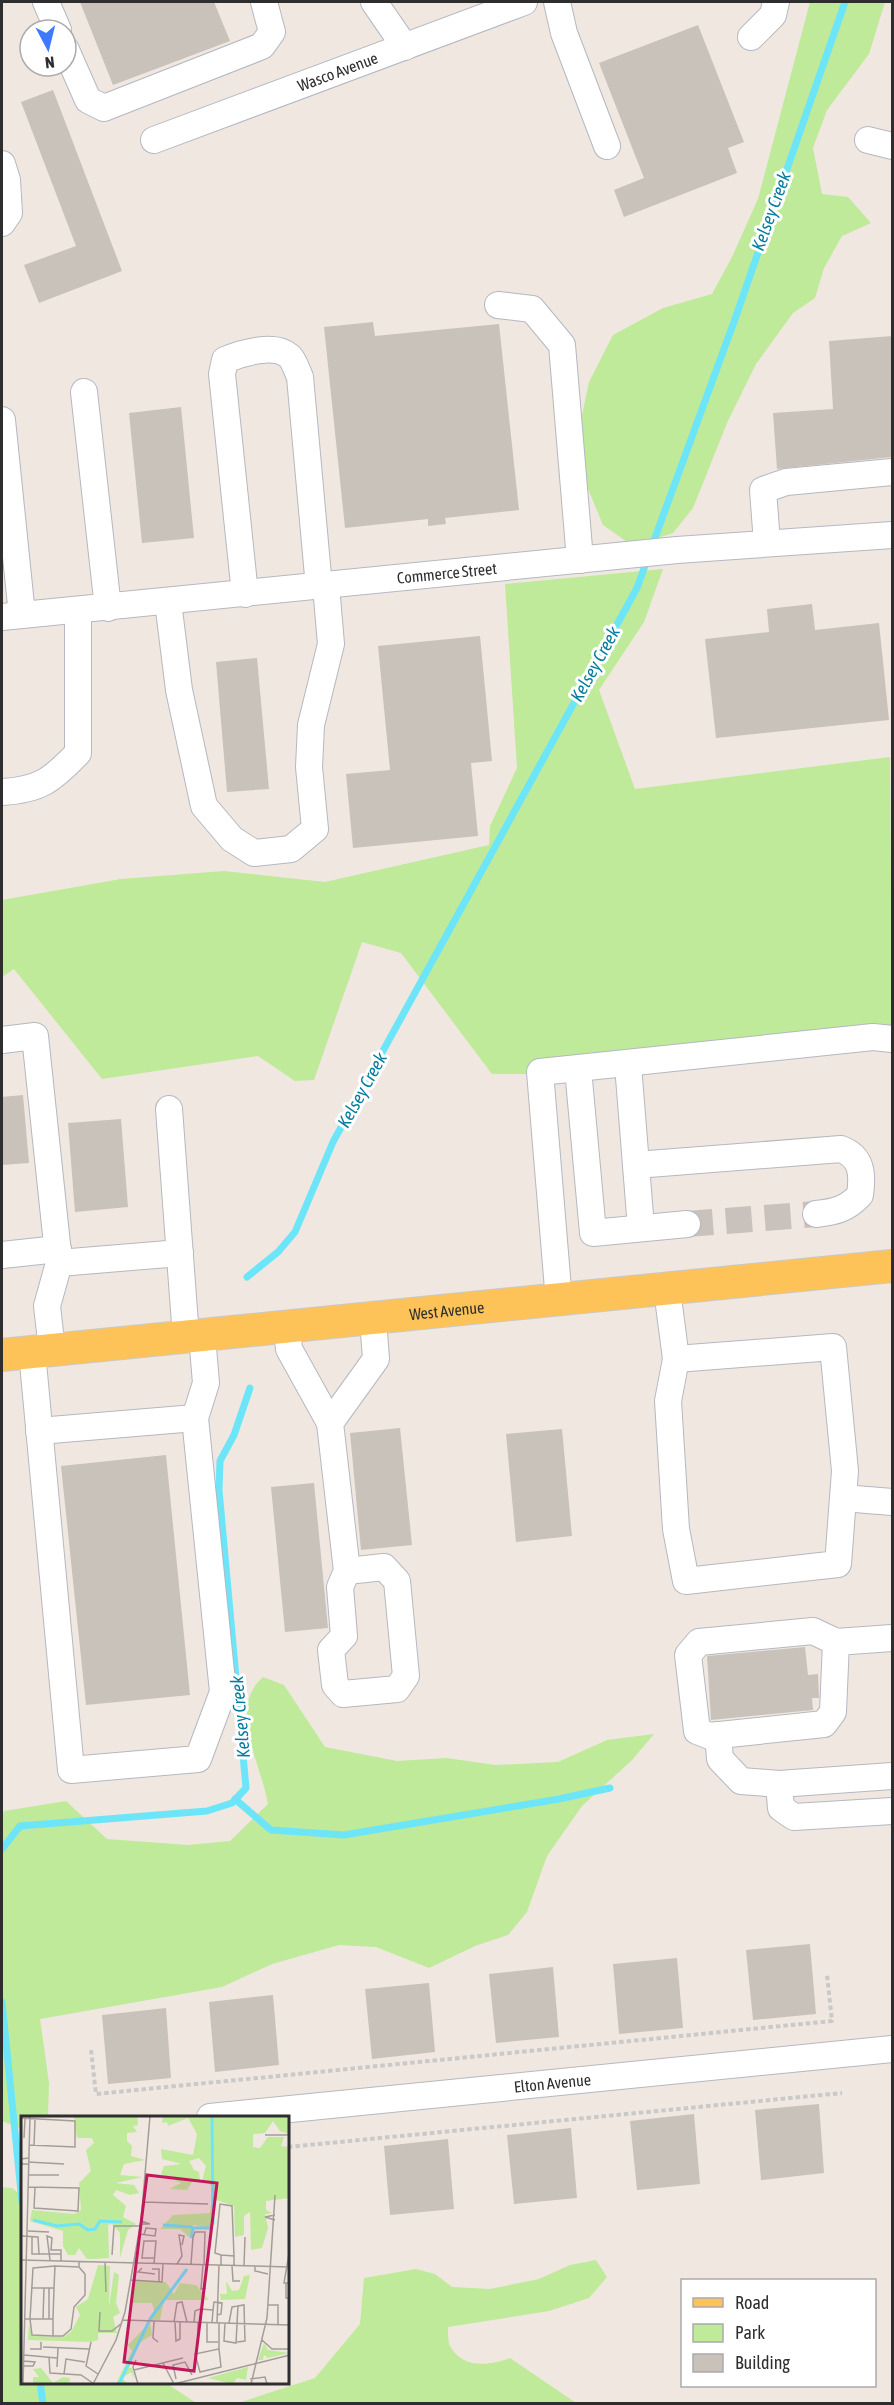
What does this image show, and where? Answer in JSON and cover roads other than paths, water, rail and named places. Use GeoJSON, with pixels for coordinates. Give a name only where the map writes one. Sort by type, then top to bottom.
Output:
{"type":"FeatureCollection","features":[{"type":"Feature","properties":{"kind":"main road","name":"West Avenue"},"geometry":{"type":"LineString","coordinates":[[2,1355],[892,1266]]}},
{"type":"Feature","properties":{"kind":"street"},"geometry":{"type":"LineString","coordinates":[[46,2],[53,18]]}},
{"type":"Feature","properties":{"kind":"street"},"geometry":{"type":"LineString","coordinates":[[78,77],[88,100],[104,108],[262,46],[272,32],[264,2]]}},
{"type":"Feature","properties":{"kind":"street"},"geometry":{"type":"LineString","coordinates":[[374,2],[405,47]]}},
{"type":"Feature","properties":{"kind":"street","name":"Wasco Avenue"},"geometry":{"type":"LineString","coordinates":[[154,140],[524,2]]}},
{"type":"Feature","properties":{"kind":"street"},"geometry":{"type":"LineString","coordinates":[[557,2],[564,33],[607,146]]}},
{"type":"Feature","properties":{"kind":"street"},"geometry":{"type":"LineString","coordinates":[[751,37],[773,15],[776,2]]}},
{"type":"Feature","properties":{"kind":"street"},"geometry":{"type":"LineString","coordinates":[[868,140],[892,146]]}},
{"type":"Feature","properties":{"kind":"street"},"geometry":{"type":"LineString","coordinates":[[2,164],[7,180],[9,213],[2,223]]}},
{"type":"Feature","properties":{"kind":"street"},"geometry":{"type":"LineString","coordinates":[[498,304],[532,309],[562,345],[580,560]]}},
{"type":"Feature","properties":{"kind":"street"},"geometry":{"type":"LineString","coordinates":[[168,602],[179,690],[204,806],[232,839],[254,853],[291,849],[315,829],[309,767],[311,725],[331,644],[322,586],[300,377],[290,356],[278,350],[239,354],[225,360],[222,374],[245,594]]}},
{"type":"Feature","properties":{"kind":"street"},"geometry":{"type":"LineString","coordinates":[[84,393],[108,608]]}},
{"type":"Feature","properties":{"kind":"street"},"geometry":{"type":"LineString","coordinates":[[2,420],[12,616]]}},
{"type":"Feature","properties":{"kind":"street"},"geometry":{"type":"LineString","coordinates":[[767,543],[763,490],[786,482],[892,472]]}},
{"type":"Feature","properties":{"kind":"street","name":"Commerce Street"},"geometry":{"type":"LineString","coordinates":[[12,616],[676,550],[892,535]]}},
{"type":"Feature","properties":{"kind":"street"},"geometry":{"type":"LineString","coordinates":[[2,792],[22,791],[53,779],[78,753],[78,610]]}},
{"type":"Feature","properties":{"kind":"street"},"geometry":{"type":"LineString","coordinates":[[2,1040],[35,1036],[59,1256],[47,1306],[42,1351],[39,1431],[71,1770],[198,1759],[222,1692],[195,1418],[206,1383],[194,1336],[180,1253],[169,1109]]}},
{"type":"Feature","properties":{"kind":"street"},"geometry":{"type":"LineString","coordinates":[[559,1301],[540,1072],[628,1065],[873,1037],[892,1039]]}},
{"type":"Feature","properties":{"kind":"street"},"geometry":{"type":"LineString","coordinates":[[628,1065],[641,1228]]}},
{"type":"Feature","properties":{"kind":"street"},"geometry":{"type":"LineString","coordinates":[[578,1069],[593,1233],[687,1224]]}},
{"type":"Feature","properties":{"kind":"street"},"geometry":{"type":"LineString","coordinates":[[636,1165],[841,1149],[853,1154],[860,1163],[860,1195],[849,1206],[835,1212],[816,1214]]}},
{"type":"Feature","properties":{"kind":"street"},"geometry":{"type":"LineString","coordinates":[[2,1255],[180,1253]]}},
{"type":"Feature","properties":{"kind":"street"},"geometry":{"type":"LineString","coordinates":[[667,1290],[676,1359],[668,1401],[676,1529],[687,1581],[838,1564],[845,1471],[832,1347],[676,1359]]}},
{"type":"Feature","properties":{"kind":"street"},"geometry":{"type":"LineString","coordinates":[[330,1423],[376,1359],[373,1319]]}},
{"type":"Feature","properties":{"kind":"street"},"geometry":{"type":"LineString","coordinates":[[287,1328],[289,1349],[330,1423],[347,1571],[340,1587],[344,1636],[331,1650],[334,1685],[343,1694],[397,1689],[406,1676],[397,1581],[384,1567],[347,1571]]}},
{"type":"Feature","properties":{"kind":"street"},"geometry":{"type":"LineString","coordinates":[[39,1431],[195,1418]]}},
{"type":"Feature","properties":{"kind":"street"},"geometry":{"type":"LineString","coordinates":[[843,1498],[892,1502]]}},
{"type":"Feature","properties":{"kind":"street"},"geometry":{"type":"LineString","coordinates":[[836,1642],[832,1712],[824,1724],[710,1736],[697,1731],[688,1656],[699,1642],[813,1631],[836,1642],[892,1638]]}},
{"type":"Feature","properties":{"kind":"street"},"geometry":{"type":"LineString","coordinates":[[718,1735],[720,1759],[741,1781],[779,1784],[892,1776]]}},
{"type":"Feature","properties":{"kind":"street"},"geometry":{"type":"LineString","coordinates":[[779,1784],[781,1808],[794,1817],[892,1811]]}},
{"type":"Feature","properties":{"kind":"street","name":"Elton Avenue"},"geometry":{"type":"LineString","coordinates":[[220,2116],[892,2049]]}},
{"type":"Feature","properties":{"kind":"waterway","name":"Kelsey Creek"},"geometry":{"type":"LineString","coordinates":[[652,546],[735,319],[845,2]]}},
{"type":"Feature","properties":{"kind":"waterway","name":"Kelsey Creek"},"geometry":{"type":"LineString","coordinates":[[247,1277],[278,1252],[295,1232],[333,1142],[637,588],[647,560]]}},
{"type":"Feature","properties":{"kind":"waterway","name":"Kelsey Creek"},"geometry":{"type":"LineString","coordinates":[[2,1849],[20,1826],[207,1811],[232,1803],[246,1788],[219,1490],[220,1461],[234,1435],[250,1388]]}},
{"type":"Feature","properties":{"kind":"waterway"},"geometry":{"type":"LineString","coordinates":[[235,1799],[271,1830],[344,1835],[559,1799],[610,1788]]}},
{"type":"Feature","properties":{"kind":"waterway","name":"Kelsey Creek"},"geometry":{"type":"LineString","coordinates":[[2,2002],[21,2192]]}},
{"type":"Feature","properties":{"kind":"waterway","name":"Kelsey Creek"},"geometry":{"type":"LineString","coordinates":[[40,2384],[43,2404]]}},
{"type":"Feature","properties":{"kind":"tunnel"},"geometry":{"type":"LineString","coordinates":[[687,1224],[816,1214]]}}]}
